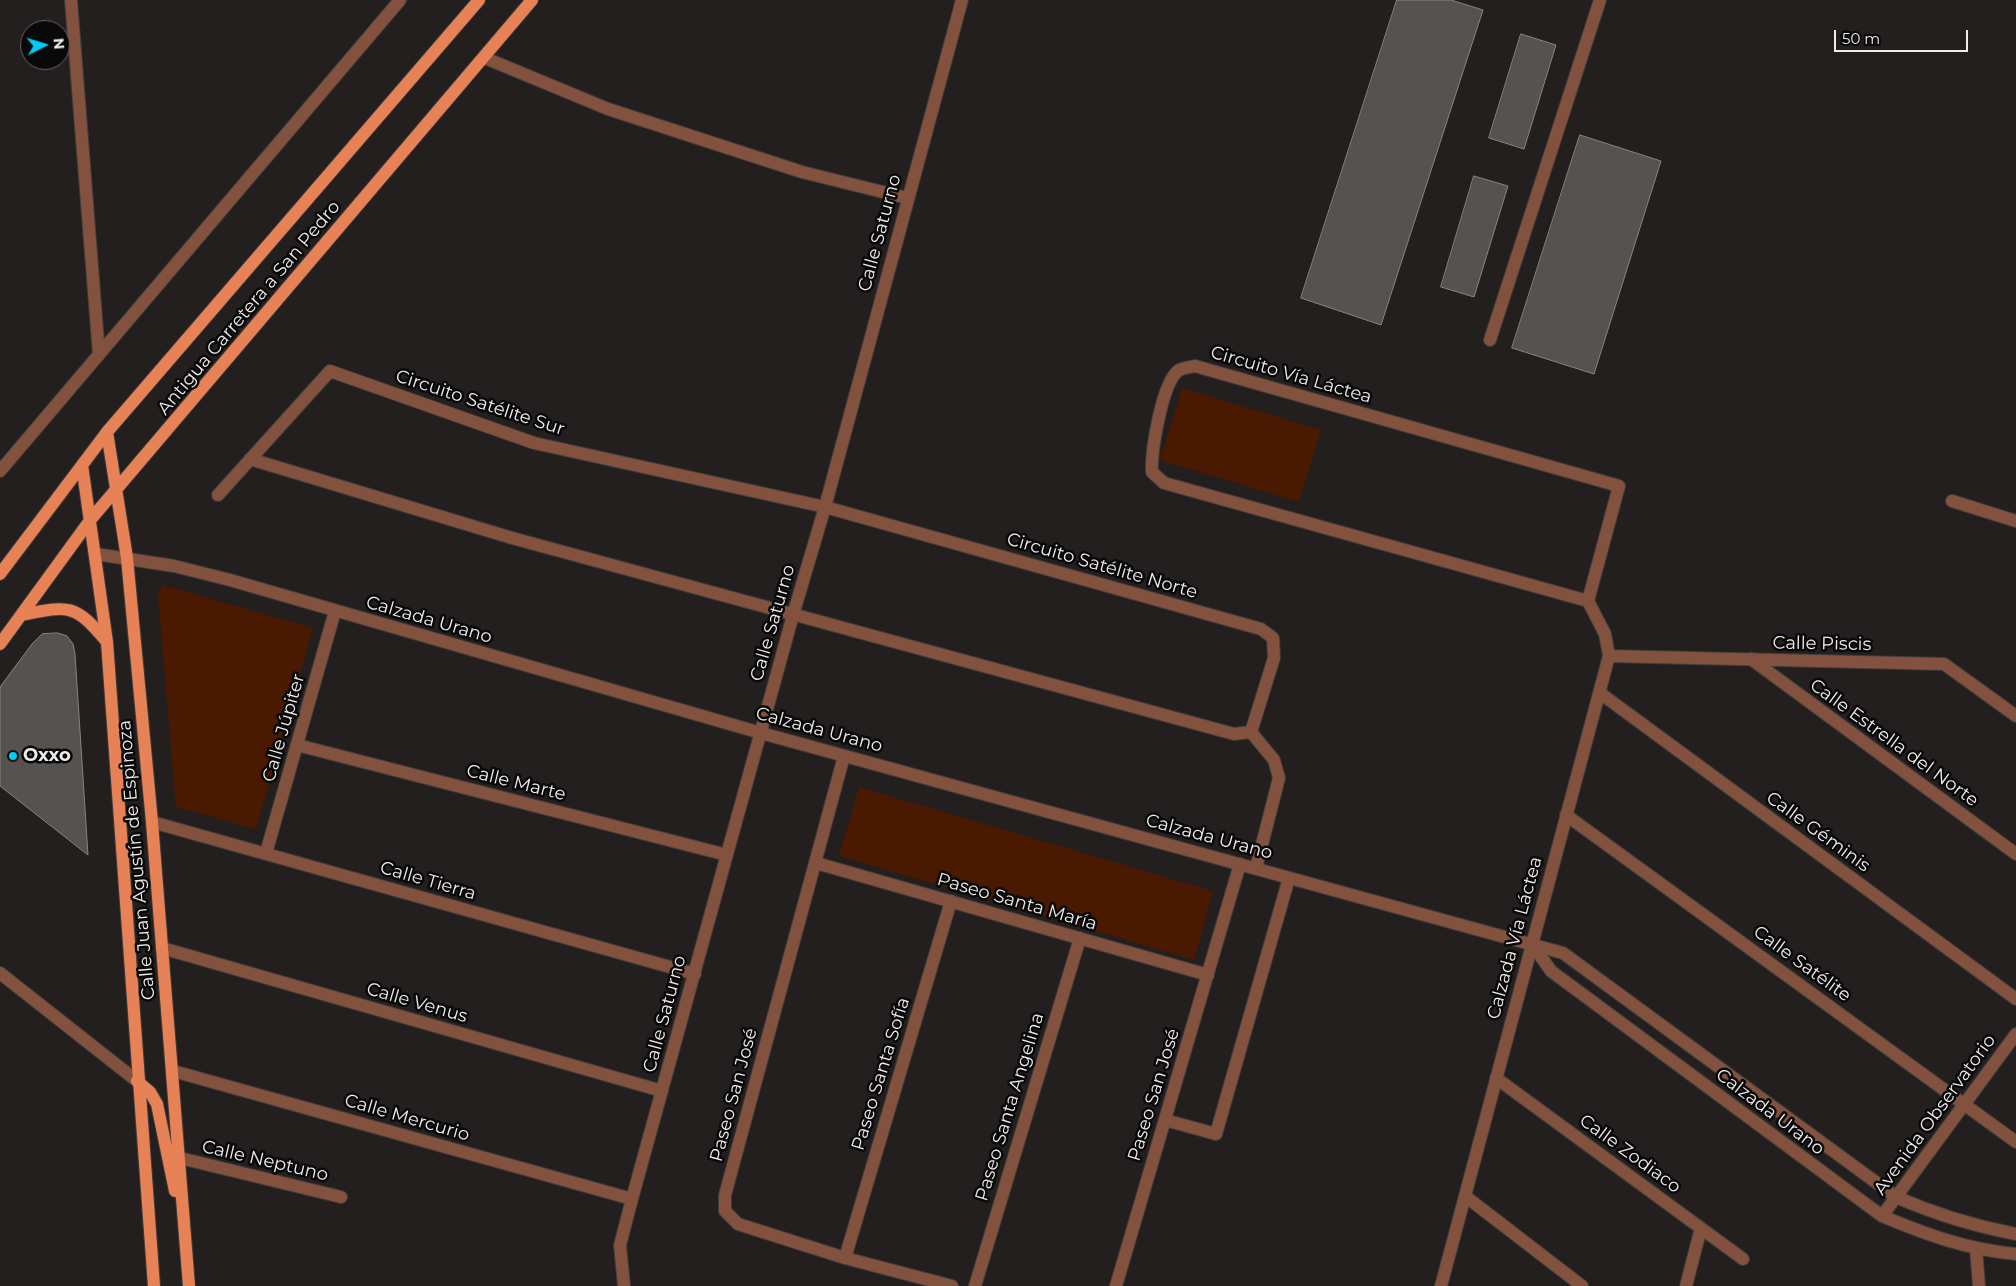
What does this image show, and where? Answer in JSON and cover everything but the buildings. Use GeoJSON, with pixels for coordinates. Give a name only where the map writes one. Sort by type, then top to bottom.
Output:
{"type":"FeatureCollection","features":[{"type":"Feature","properties":{"kind":"main road","name":"Antigua Carretera a San Pedro"},"geometry":{"type":"LineString","coordinates":[[0,574],[107,432],[479,0]]}},
{"type":"Feature","properties":{"kind":"main road","name":"Antigua Carretera a San Pedro"},"geometry":{"type":"LineString","coordinates":[[0,644],[91,519],[485,58],[532,0]]}},
{"type":"Feature","properties":{"kind":"main road","name":"Calle Juan Agustín de Espinoza"},"geometry":{"type":"LineString","coordinates":[[107,432],[118,489],[127,558],[152,822],[190,1286]]}},
{"type":"Feature","properties":{"kind":"main road","name":"Calle Juan Agustín de Espinoza"},"geometry":{"type":"LineString","coordinates":[[82,465],[107,642],[137,1081],[154,1286]]}},
{"type":"Feature","properties":{"kind":"main road"},"geometry":{"type":"LineString","coordinates":[[22,615],[60,608],[74,610],[91,623],[107,642]]}},
{"type":"Feature","properties":{"kind":"main road"},"geometry":{"type":"LineString","coordinates":[[137,1081],[150,1092],[157,1104],[186,1242]]}},
{"type":"Feature","properties":{"kind":"street"},"geometry":{"type":"LineString","coordinates":[[71,0],[99,355]]}},
{"type":"Feature","properties":{"kind":"street"},"geometry":{"type":"LineString","coordinates":[[0,471],[400,0]]}},
{"type":"Feature","properties":{"kind":"street","name":"Calle Saturno"},"geometry":{"type":"LineString","coordinates":[[624,1286],[620,1245],[632,1199],[793,615],[825,507],[962,0]]}},
{"type":"Feature","properties":{"kind":"street"},"geometry":{"type":"LineString","coordinates":[[1490,340],[1600,0]]}},
{"type":"Feature","properties":{"kind":"street"},"geometry":{"type":"LineString","coordinates":[[485,58],[608,109],[802,172],[907,198]]}},
{"type":"Feature","properties":{"kind":"street","name":"Circuito Vía Láctea"},"geometry":{"type":"LineString","coordinates":[[1195,366],[1619,486],[1588,601],[1164,483],[1152,472],[1151,454],[1169,382],[1180,370],[1195,366]]}},
{"type":"Feature","properties":{"kind":"street","name":"Circuito Satélite Sur"},"geometry":{"type":"LineString","coordinates":[[218,495],[330,371],[534,443],[825,507]]}},
{"type":"Feature","properties":{"kind":"street"},"geometry":{"type":"LineString","coordinates":[[250,459],[512,538],[793,615],[1234,734],[1251,732],[1279,769],[1279,778],[1256,868]]}},
{"type":"Feature","properties":{"kind":"street"},"geometry":{"type":"LineString","coordinates":[[1952,500],[2016,520]]}},
{"type":"Feature","properties":{"kind":"street","name":"Circuito Satélite Norte"},"geometry":{"type":"LineString","coordinates":[[825,507],[1262,629],[1273,638],[1274,658],[1251,732]]}},
{"type":"Feature","properties":{"kind":"street","name":"Calzada Urano"},"geometry":{"type":"LineString","coordinates":[[96,554],[127,558],[230,580],[761,733],[1563,953],[1896,1197],[1933,1213],[1968,1224],[2016,1234]]}},
{"type":"Feature","properties":{"kind":"street","name":"Calzada Vía Láctea"},"geometry":{"type":"LineString","coordinates":[[1440,1286],[1609,656],[1605,634],[1588,601]]}},
{"type":"Feature","properties":{"kind":"street","name":"Calle Júpiter"},"geometry":{"type":"LineString","coordinates":[[266,853],[335,611]]}},
{"type":"Feature","properties":{"kind":"street","name":"Calle Piscis"},"geometry":{"type":"LineString","coordinates":[[1609,656],[1944,664],[2016,716]]}},
{"type":"Feature","properties":{"kind":"street","name":"Calle Estrella del Norte"},"geometry":{"type":"LineString","coordinates":[[1751,660],[2016,854]]}},
{"type":"Feature","properties":{"kind":"street","name":"Calle Géminis"},"geometry":{"type":"LineString","coordinates":[[1600,693],[2016,999]]}},
{"type":"Feature","properties":{"kind":"street","name":"Calle Marte"},"geometry":{"type":"LineString","coordinates":[[297,745],[727,856]]}},
{"type":"Feature","properties":{"kind":"street","name":"Paseo San José"},"geometry":{"type":"LineString","coordinates":[[844,756],[725,1195],[725,1212],[738,1224],[845,1258],[952,1286]]}},
{"type":"Feature","properties":{"kind":"street","name":"Calle Satélite"},"geometry":{"type":"LineString","coordinates":[[1566,815],[2016,1142]]}},
{"type":"Feature","properties":{"kind":"street","name":"Calle Tierra"},"geometry":{"type":"LineString","coordinates":[[152,822],[695,974]]}},
{"type":"Feature","properties":{"kind":"street","name":"Paseo Santa María"},"geometry":{"type":"LineString","coordinates":[[816,863],[1208,975]]}},
{"type":"Feature","properties":{"kind":"street","name":"Paseo San José"},"geometry":{"type":"LineString","coordinates":[[1116,1286],[1240,864]]}},
{"type":"Feature","properties":{"kind":"street"},"geometry":{"type":"LineString","coordinates":[[1165,1120],[1216,1134],[1289,878]]}},
{"type":"Feature","properties":{"kind":"street","name":"Paseo Santa Sofía"},"geometry":{"type":"LineString","coordinates":[[845,1258],[951,901]]}},
{"type":"Feature","properties":{"kind":"street","name":"Paseo Santa Angelina"},"geometry":{"type":"LineString","coordinates":[[975,1286],[1080,938]]}},
{"type":"Feature","properties":{"kind":"street","name":"Calzada Urano"},"geometry":{"type":"LineString","coordinates":[[1532,944],[1551,971],[1882,1216],[1932,1237],[1976,1248],[2016,1254]]}},
{"type":"Feature","properties":{"kind":"street","name":"Calle Venus"},"geometry":{"type":"LineString","coordinates":[[162,948],[662,1091]]}},
{"type":"Feature","properties":{"kind":"street"},"geometry":{"type":"LineString","coordinates":[[0,972],[137,1081]]}},
{"type":"Feature","properties":{"kind":"street","name":"Avenida Observatorio"},"geometry":{"type":"LineString","coordinates":[[1882,1216],[2016,1034]]}},
{"type":"Feature","properties":{"kind":"street","name":"Calle Mercurio"},"geometry":{"type":"LineString","coordinates":[[173,1071],[632,1199]]}},
{"type":"Feature","properties":{"kind":"street","name":"Calle Zodiaco"},"geometry":{"type":"LineString","coordinates":[[1496,1078],[1743,1259]]}},
{"type":"Feature","properties":{"kind":"street","name":"Calle Neptuno"},"geometry":{"type":"LineString","coordinates":[[180,1158],[341,1197]]}},
{"type":"Feature","properties":{"kind":"street"},"geometry":{"type":"LineString","coordinates":[[1465,1196],[1582,1286]]}},
{"type":"Feature","properties":{"kind":"street"},"geometry":{"type":"LineString","coordinates":[[1686,1286],[1701,1228]]}},
{"type":"Feature","properties":{"kind":"street"},"geometry":{"type":"LineString","coordinates":[[1976,1248],[1979,1286]]}},
{"type":"Feature","properties":{"kind":"shaded area"},"geometry":{"type":"Polygon","coordinates":[[[1182,388],[1321,430],[1299,502],[1160,460],[1182,388]]]}},
{"type":"Feature","properties":{"kind":"shaded area"},"geometry":{"type":"Polygon","coordinates":[[[162,585],[313,628],[256,829],[176,807],[158,597],[162,585]]]}},
{"type":"Feature","properties":{"kind":"shaded area"},"geometry":{"type":"Polygon","coordinates":[[[859,787],[1213,891],[1194,960],[839,856],[859,787]]]}},
{"type":"Feature","properties":{"kind":"place","name":"Oxxo"},"geometry":{"type":"Point","coordinates":[13,756]}}]}
